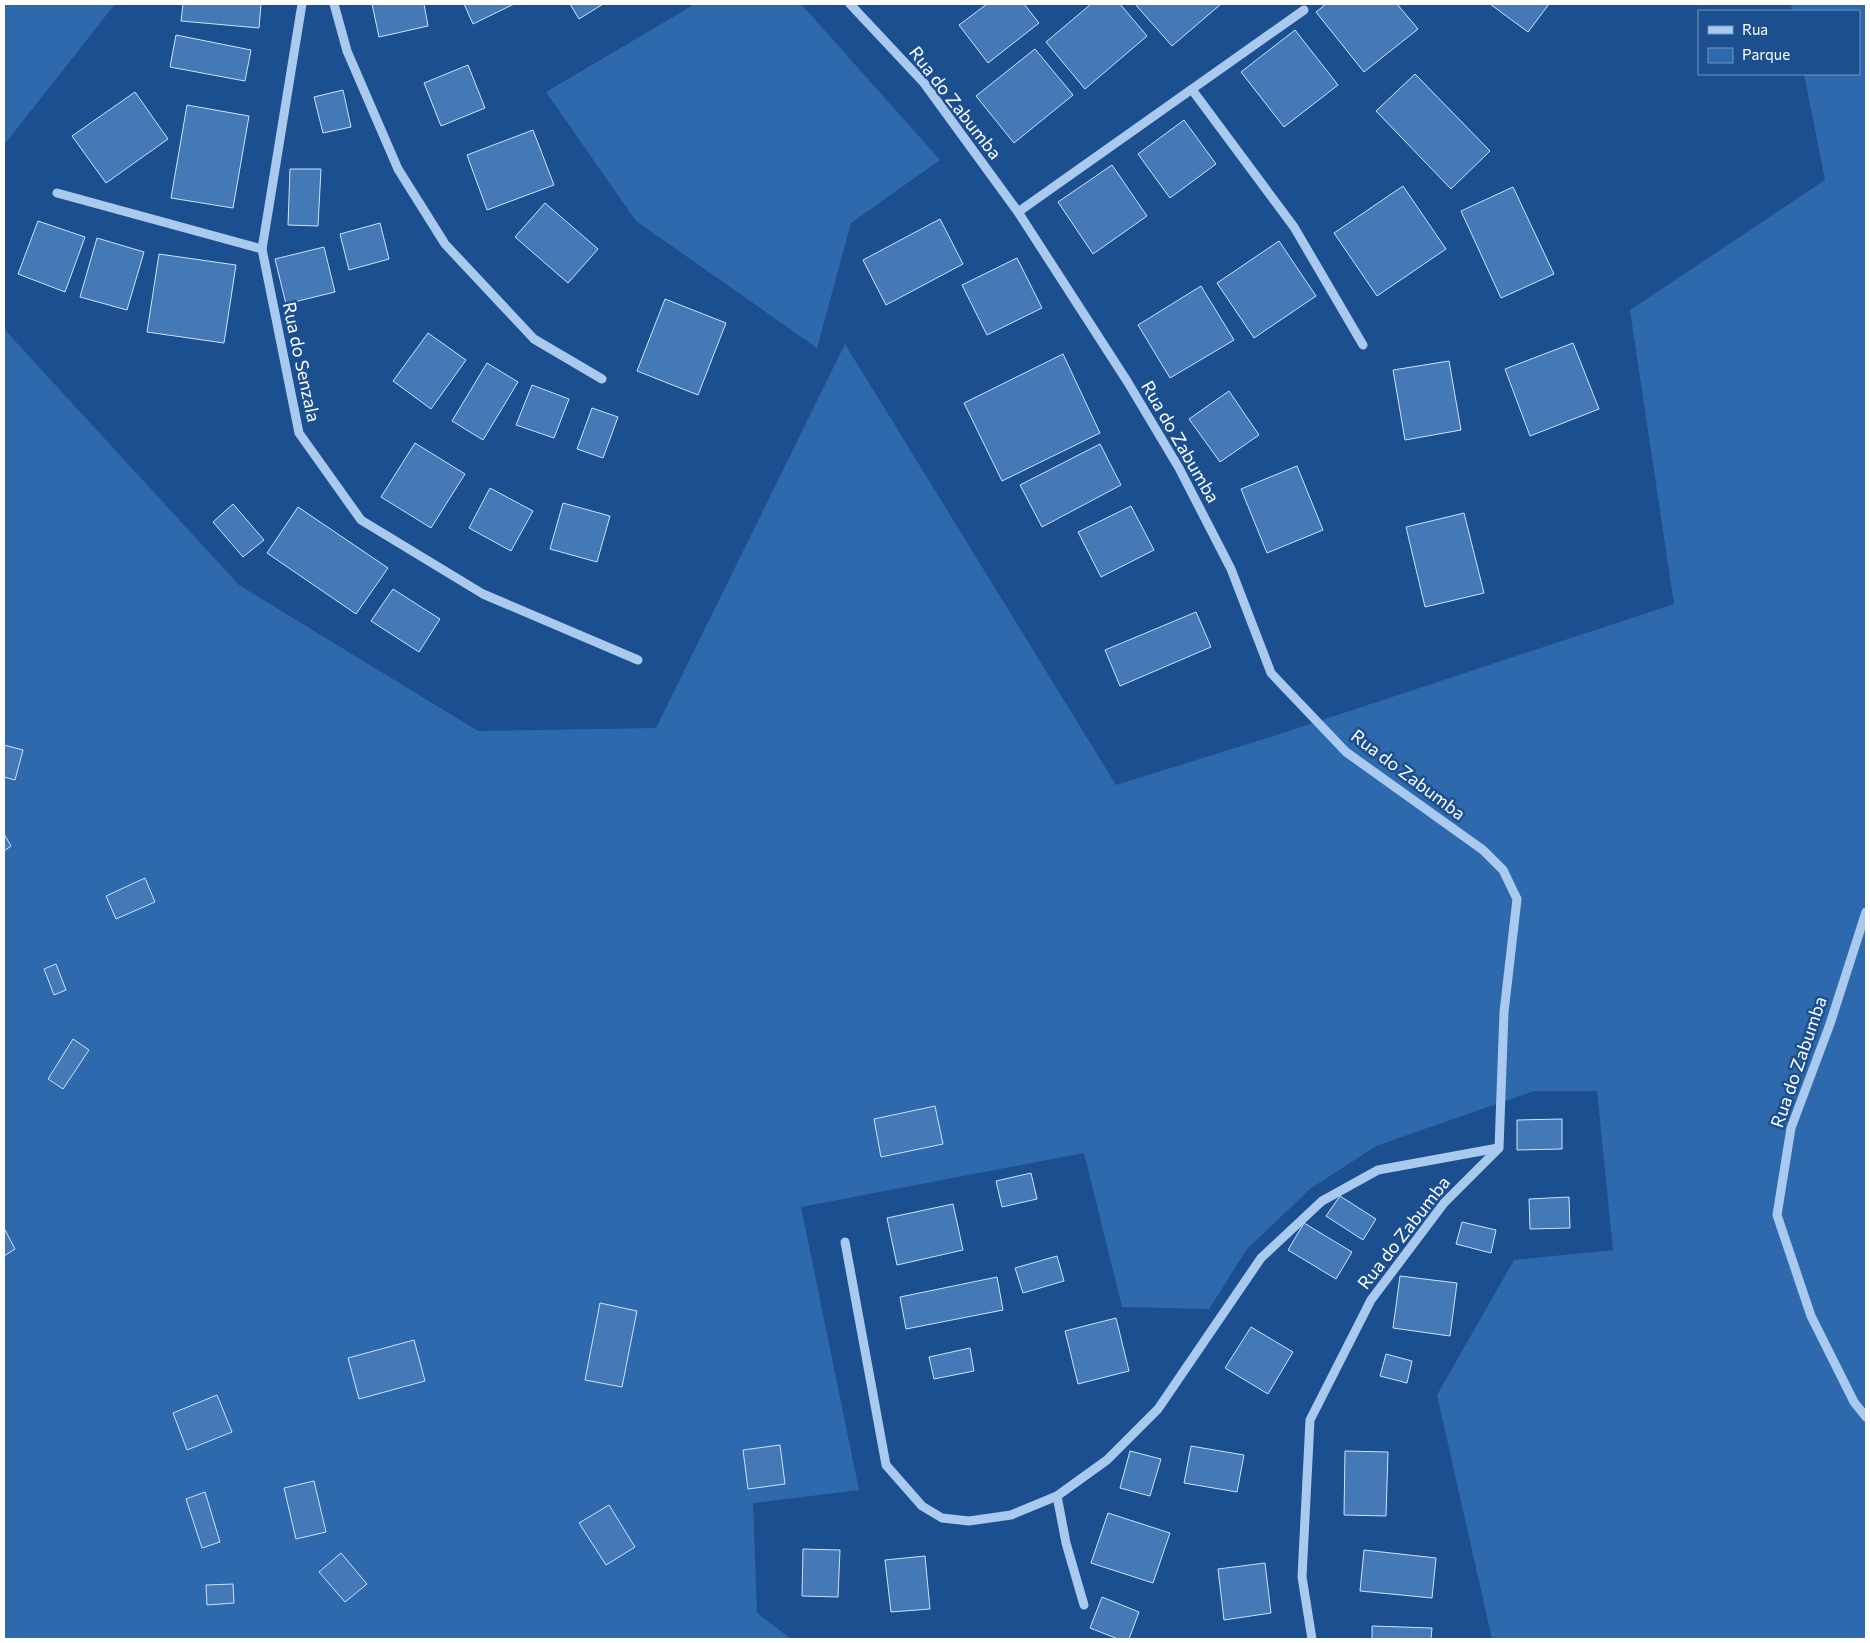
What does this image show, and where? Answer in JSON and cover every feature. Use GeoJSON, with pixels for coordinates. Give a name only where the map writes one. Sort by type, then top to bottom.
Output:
{"type":"FeatureCollection","features":[{"type":"Feature","properties":{"kind":"street","name":"Rua do Senzala"},"geometry":{"type":"LineString","coordinates":[[302,4],[262,249],[299,433],[361,520],[483,594],[638,660]]}},
{"type":"Feature","properties":{"kind":"street"},"geometry":{"type":"LineString","coordinates":[[334,4],[347,51],[398,169],[445,244],[534,339],[602,379]]}},
{"type":"Feature","properties":{"kind":"street","name":"Rua do Zabumba"},"geometry":{"type":"LineString","coordinates":[[850,4],[924,83],[1018,212],[1127,381],[1179,468],[1231,569],[1271,673],[1346,752],[1483,850],[1503,870],[1517,899],[1504,1012],[1498,1148],[1444,1203],[1371,1300],[1310,1420],[1302,1577],[1312,1639]]}},
{"type":"Feature","properties":{"kind":"street"},"geometry":{"type":"LineString","coordinates":[[1018,212],[1193,91],[1304,10]]}},
{"type":"Feature","properties":{"kind":"street"},"geometry":{"type":"LineString","coordinates":[[1193,91],[1294,227],[1363,345]]}},
{"type":"Feature","properties":{"kind":"street"},"geometry":{"type":"LineString","coordinates":[[57,193],[262,249]]}},
{"type":"Feature","properties":{"kind":"street","name":"Rua do Zabumba"},"geometry":{"type":"LineString","coordinates":[[1866,912],[1830,1024],[1791,1128],[1778,1215],[1811,1316],[1854,1402],[1866,1416]]}},
{"type":"Feature","properties":{"kind":"street"},"geometry":{"type":"LineString","coordinates":[[845,1242],[886,1466],[922,1506],[942,1518],[969,1521],[1011,1515],[1057,1496],[1107,1460],[1158,1409],[1261,1258],[1322,1201],[1378,1170],[1498,1148]]}},
{"type":"Feature","properties":{"kind":"street"},"geometry":{"type":"LineString","coordinates":[[1057,1496],[1066,1543],[1084,1605]]}},
{"type":"Feature","properties":{"kind":"green space"},"geometry":{"type":"Polygon","coordinates":[[[4,4],[115,4],[4,145],[4,4]]]}},
{"type":"Feature","properties":{"kind":"green space"},"geometry":{"type":"Polygon","coordinates":[[[695,4],[801,4],[940,160],[851,223],[817,348],[636,221],[546,92],[695,4]]]}},
{"type":"Feature","properties":{"kind":"green space"},"geometry":{"type":"Polygon","coordinates":[[[1791,4],[1866,4],[1866,1639],[1492,1639],[1437,1395],[1514,1260],[1613,1250],[1597,1091],[1534,1091],[1376,1146],[1310,1189],[1247,1249],[1209,1309],[1122,1307],[1084,1153],[801,1207],[859,1490],[753,1503],[757,1613],[791,1639],[4,1639],[4,329],[239,585],[478,731],[656,728],[845,344],[1116,785],[1283,733],[1674,604],[1630,310],[1825,180],[1804,75],[1860,75],[1860,10],[1792,10],[1791,4]]]}},
{"type":"Feature","properties":{"kind":"building"},"geometry":{"type":"Polygon","coordinates":[[[183,4],[261,4],[259,28],[181,21],[183,4]]]}},
{"type":"Feature","properties":{"kind":"building"},"geometry":{"type":"Polygon","coordinates":[[[372,4],[424,4],[428,26],[379,37],[372,4]]]}},
{"type":"Feature","properties":{"kind":"building"},"geometry":{"type":"Polygon","coordinates":[[[464,4],[514,4],[473,24],[464,4]]]}},
{"type":"Feature","properties":{"kind":"building"},"geometry":{"type":"Polygon","coordinates":[[[570,4],[603,4],[579,19],[570,4]]]}},
{"type":"Feature","properties":{"kind":"building"},"geometry":{"type":"Polygon","coordinates":[[[987,4],[1024,4],[1039,23],[988,63],[959,25],[987,4]]]}},
{"type":"Feature","properties":{"kind":"building"},"geometry":{"type":"Polygon","coordinates":[[[1091,4],[1120,4],[1147,36],[1085,89],[1046,42],[1091,4]]]}},
{"type":"Feature","properties":{"kind":"building"},"geometry":{"type":"Polygon","coordinates":[[[1135,4],[1221,4],[1172,46],[1135,4]]]}},
{"type":"Feature","properties":{"kind":"building"},"geometry":{"type":"Polygon","coordinates":[[[1326,4],[1397,4],[1418,29],[1364,72],[1316,12],[1326,4]]]}},
{"type":"Feature","properties":{"kind":"building"},"geometry":{"type":"Polygon","coordinates":[[[1490,4],[1549,4],[1528,32],[1490,4]]]}},
{"type":"Feature","properties":{"kind":"building"},"geometry":{"type":"Polygon","coordinates":[[[1295,30],[1338,85],[1284,127],[1241,72],[1295,30]]]}},
{"type":"Feature","properties":{"kind":"building"},"geometry":{"type":"Polygon","coordinates":[[[176,35],[251,50],[245,81],[170,67],[176,35]]]}},
{"type":"Feature","properties":{"kind":"building"},"geometry":{"type":"Polygon","coordinates":[[[1035,49],[1073,95],[1014,143],[976,96],[1035,49]]]}},
{"type":"Feature","properties":{"kind":"building"},"geometry":{"type":"Polygon","coordinates":[[[468,65],[485,108],[441,126],[424,83],[468,65]]]}},
{"type":"Feature","properties":{"kind":"building"},"geometry":{"type":"Polygon","coordinates":[[[1415,74],[1490,151],[1451,189],[1376,111],[1415,74]]]}},
{"type":"Feature","properties":{"kind":"building"},"geometry":{"type":"Polygon","coordinates":[[[343,90],[351,127],[323,133],[314,97],[343,90]]]}},
{"type":"Feature","properties":{"kind":"building"},"geometry":{"type":"Polygon","coordinates":[[[135,92],[168,139],[106,183],[72,136],[135,92]]]}},
{"type":"Feature","properties":{"kind":"building"},"geometry":{"type":"Polygon","coordinates":[[[187,105],[249,116],[233,208],[171,198],[187,105]]]}},
{"type":"Feature","properties":{"kind":"building"},"geometry":{"type":"Polygon","coordinates":[[[1184,120],[1216,164],[1170,198],[1138,154],[1184,120]]]}},
{"type":"Feature","properties":{"kind":"building"},"geometry":{"type":"Polygon","coordinates":[[[533,130],[554,185],[487,210],[467,155],[533,130]]]}},
{"type":"Feature","properties":{"kind":"building"},"geometry":{"type":"Polygon","coordinates":[[[1112,165],[1147,216],[1093,254],[1058,202],[1112,165]]]}},
{"type":"Feature","properties":{"kind":"building"},"geometry":{"type":"Polygon","coordinates":[[[290,169],[321,169],[318,226],[288,225],[290,169]]]}},
{"type":"Feature","properties":{"kind":"building"},"geometry":{"type":"Polygon","coordinates":[[[1403,186],[1446,249],[1377,296],[1334,233],[1403,186]]]}},
{"type":"Feature","properties":{"kind":"building"},"geometry":{"type":"Polygon","coordinates":[[[1513,187],[1554,274],[1501,298],[1461,211],[1513,187]]]}},
{"type":"Feature","properties":{"kind":"building"},"geometry":{"type":"Polygon","coordinates":[[[545,203],[598,249],[568,283],[515,237],[545,203]]]}},
{"type":"Feature","properties":{"kind":"building"},"geometry":{"type":"Polygon","coordinates":[[[940,219],[963,264],[886,305],[863,260],[940,219]]]}},
{"type":"Feature","properties":{"kind":"building"},"geometry":{"type":"Polygon","coordinates":[[[38,221],[85,237],[65,292],[18,274],[38,221]]]}},
{"type":"Feature","properties":{"kind":"building"},"geometry":{"type":"Polygon","coordinates":[[[380,223],[389,259],[349,270],[340,234],[380,223]]]}},
{"type":"Feature","properties":{"kind":"building"},"geometry":{"type":"Polygon","coordinates":[[[97,238],[144,252],[127,310],[80,297],[97,238]]]}},
{"type":"Feature","properties":{"kind":"building"},"geometry":{"type":"Polygon","coordinates":[[[1279,241],[1316,296],[1254,338],[1217,283],[1279,241]]]}},
{"type":"Feature","properties":{"kind":"building"},"geometry":{"type":"Polygon","coordinates":[[[324,247],[335,292],[286,304],[275,259],[324,247]]]}},
{"type":"Feature","properties":{"kind":"building"},"geometry":{"type":"Polygon","coordinates":[[[159,254],[236,265],[224,343],[147,332],[159,254]]]}},
{"type":"Feature","properties":{"kind":"building"},"geometry":{"type":"Polygon","coordinates":[[[1017,258],[1042,308],[987,335],[962,285],[1017,258]]]}},
{"type":"Feature","properties":{"kind":"building"},"geometry":{"type":"Polygon","coordinates":[[[1201,286],[1234,340],[1170,378],[1138,325],[1201,286]]]}},
{"type":"Feature","properties":{"kind":"building"},"geometry":{"type":"Polygon","coordinates":[[[665,299],[726,323],[698,395],[637,371],[665,299]]]}},
{"type":"Feature","properties":{"kind":"building"},"geometry":{"type":"Polygon","coordinates":[[[428,333],[466,360],[431,409],[393,381],[428,333]]]}},
{"type":"Feature","properties":{"kind":"building"},"geometry":{"type":"Polygon","coordinates":[[[1573,343],[1599,409],[1530,436],[1505,369],[1573,343]]]}},
{"type":"Feature","properties":{"kind":"building"},"geometry":{"type":"Polygon","coordinates":[[[1063,354],[1100,433],[1002,481],[964,403],[1063,354]]]}},
{"type":"Feature","properties":{"kind":"building"},"geometry":{"type":"Polygon","coordinates":[[[1449,361],[1461,430],[1405,440],[1393,370],[1449,361]]]}},
{"type":"Feature","properties":{"kind":"building"},"geometry":{"type":"Polygon","coordinates":[[[487,363],[518,382],[483,440],[452,421],[487,363]]]}},
{"type":"Feature","properties":{"kind":"building"},"geometry":{"type":"Polygon","coordinates":[[[532,385],[569,399],[554,438],[516,425],[532,385]]]}},
{"type":"Feature","properties":{"kind":"building"},"geometry":{"type":"Polygon","coordinates":[[[1229,391],[1259,435],[1220,462],[1189,419],[1229,391]]]}},
{"type":"Feature","properties":{"kind":"building"},"geometry":{"type":"Polygon","coordinates":[[[592,408],[618,417],[603,458],[577,449],[592,408]]]}},
{"type":"Feature","properties":{"kind":"building"},"geometry":{"type":"Polygon","coordinates":[[[415,443],[465,474],[431,528],[381,497],[415,443]]]}},
{"type":"Feature","properties":{"kind":"building"},"geometry":{"type":"Polygon","coordinates":[[[1100,444],[1121,485],[1042,527],[1020,485],[1100,444]]]}},
{"type":"Feature","properties":{"kind":"building"},"geometry":{"type":"Polygon","coordinates":[[[1297,466],[1323,530],[1267,553],[1241,489],[1297,466]]]}},
{"type":"Feature","properties":{"kind":"building"},"geometry":{"type":"Polygon","coordinates":[[[490,488],[533,511],[511,551],[469,528],[490,488]]]}},
{"type":"Feature","properties":{"kind":"building"},"geometry":{"type":"Polygon","coordinates":[[[563,503],[610,516],[597,562],[550,549],[563,503]]]}},
{"type":"Feature","properties":{"kind":"building"},"geometry":{"type":"Polygon","coordinates":[[[233,504],[264,540],[243,557],[213,522],[233,504]]]}},
{"type":"Feature","properties":{"kind":"building"},"geometry":{"type":"Polygon","coordinates":[[[1131,506],[1154,550],[1101,577],[1078,532],[1131,506]]]}},
{"type":"Feature","properties":{"kind":"building"},"geometry":{"type":"Polygon","coordinates":[[[298,507],[388,568],[356,614],[267,553],[298,507]]]}},
{"type":"Feature","properties":{"kind":"building"},"geometry":{"type":"Polygon","coordinates":[[[1464,513],[1484,593],[1425,607],[1406,527],[1464,513]]]}},
{"type":"Feature","properties":{"kind":"building"},"geometry":{"type":"Polygon","coordinates":[[[393,589],[440,619],[419,652],[371,621],[393,589]]]}},
{"type":"Feature","properties":{"kind":"building"},"geometry":{"type":"Polygon","coordinates":[[[1196,612],[1211,647],[1120,686],[1105,650],[1196,612]]]}},
{"type":"Feature","properties":{"kind":"building"},"geometry":{"type":"Polygon","coordinates":[[[4,745],[23,750],[15,780],[4,777],[4,745]]]}},
{"type":"Feature","properties":{"kind":"building"},"geometry":{"type":"Polygon","coordinates":[[[4,834],[11,846],[4,851],[4,834]]]}},
{"type":"Feature","properties":{"kind":"building"},"geometry":{"type":"Polygon","coordinates":[[[145,878],[155,902],[116,919],[106,896],[145,878]]]}},
{"type":"Feature","properties":{"kind":"building"},"geometry":{"type":"Polygon","coordinates":[[[56,964],[66,990],[54,995],[44,969],[56,964]]]}},
{"type":"Feature","properties":{"kind":"building"},"geometry":{"type":"Polygon","coordinates":[[[73,1039],[89,1050],[63,1089],[48,1079],[73,1039]]]}},
{"type":"Feature","properties":{"kind":"building"},"geometry":{"type":"Polygon","coordinates":[[[935,1106],[943,1144],[881,1157],[874,1119],[935,1106]]]}},
{"type":"Feature","properties":{"kind":"building"},"geometry":{"type":"Polygon","coordinates":[[[1562,1119],[1562,1149],[1517,1150],[1517,1120],[1562,1119]]]}},
{"type":"Feature","properties":{"kind":"building"},"geometry":{"type":"Polygon","coordinates":[[[1031,1173],[1037,1199],[1002,1207],[996,1181],[1031,1173]]]}},
{"type":"Feature","properties":{"kind":"building"},"geometry":{"type":"Polygon","coordinates":[[[1340,1196],[1376,1219],[1363,1240],[1326,1216],[1340,1196]]]}},
{"type":"Feature","properties":{"kind":"building"},"geometry":{"type":"Polygon","coordinates":[[[1569,1197],[1570,1228],[1530,1229],[1529,1199],[1569,1197]]]}},
{"type":"Feature","properties":{"kind":"building"},"geometry":{"type":"Polygon","coordinates":[[[953,1204],[963,1250],[897,1265],[887,1218],[953,1204]]]}},
{"type":"Feature","properties":{"kind":"building"},"geometry":{"type":"Polygon","coordinates":[[[1462,1222],[1496,1230],[1491,1253],[1456,1244],[1462,1222]]]}},
{"type":"Feature","properties":{"kind":"building"},"geometry":{"type":"Polygon","coordinates":[[[1304,1223],[1352,1252],[1336,1279],[1288,1250],[1304,1223]]]}},
{"type":"Feature","properties":{"kind":"building"},"geometry":{"type":"Polygon","coordinates":[[[4,1228],[15,1249],[4,1256],[4,1228]]]}},
{"type":"Feature","properties":{"kind":"building"},"geometry":{"type":"Polygon","coordinates":[[[1057,1256],[1064,1281],[1023,1293],[1015,1268],[1057,1256]]]}},
{"type":"Feature","properties":{"kind":"building"},"geometry":{"type":"Polygon","coordinates":[[[1400,1276],[1457,1283],[1450,1336],[1393,1328],[1400,1276]]]}},
{"type":"Feature","properties":{"kind":"building"},"geometry":{"type":"Polygon","coordinates":[[[997,1277],[1003,1310],[906,1329],[900,1297],[997,1277]]]}},
{"type":"Feature","properties":{"kind":"building"},"geometry":{"type":"Polygon","coordinates":[[[600,1303],[637,1311],[622,1387],[585,1380],[600,1303]]]}},
{"type":"Feature","properties":{"kind":"building"},"geometry":{"type":"Polygon","coordinates":[[[1116,1318],[1129,1371],[1078,1384],[1065,1331],[1116,1318]]]}},
{"type":"Feature","properties":{"kind":"building"},"geometry":{"type":"Polygon","coordinates":[[[1251,1327],[1293,1352],[1268,1394],[1225,1368],[1251,1327]]]}},
{"type":"Feature","properties":{"kind":"building"},"geometry":{"type":"Polygon","coordinates":[[[414,1340],[425,1381],[359,1399],[348,1358],[414,1340]]]}},
{"type":"Feature","properties":{"kind":"building"},"geometry":{"type":"Polygon","coordinates":[[[970,1348],[974,1371],[934,1379],[929,1357],[970,1348]]]}},
{"type":"Feature","properties":{"kind":"building"},"geometry":{"type":"Polygon","coordinates":[[[1386,1354],[1412,1361],[1407,1383],[1380,1376],[1386,1354]]]}},
{"type":"Feature","properties":{"kind":"building"},"geometry":{"type":"Polygon","coordinates":[[[217,1395],[232,1432],[187,1450],[173,1413],[217,1395]]]}},
{"type":"Feature","properties":{"kind":"building"},"geometry":{"type":"Polygon","coordinates":[[[780,1445],[785,1484],[748,1489],[743,1450],[780,1445]]]}},
{"type":"Feature","properties":{"kind":"building"},"geometry":{"type":"Polygon","coordinates":[[[1191,1446],[1244,1455],[1237,1492],[1184,1483],[1191,1446]]]}},
{"type":"Feature","properties":{"kind":"building"},"geometry":{"type":"Polygon","coordinates":[[[1130,1451],[1161,1459],[1150,1496],[1120,1488],[1130,1451]]]}},
{"type":"Feature","properties":{"kind":"building"},"geometry":{"type":"Polygon","coordinates":[[[1345,1451],[1388,1452],[1386,1516],[1344,1515],[1345,1451]]]}},
{"type":"Feature","properties":{"kind":"building"},"geometry":{"type":"Polygon","coordinates":[[[314,1481],[326,1532],[296,1539],[284,1488],[314,1481]]]}},
{"type":"Feature","properties":{"kind":"building"},"geometry":{"type":"Polygon","coordinates":[[[205,1492],[220,1542],[202,1548],[186,1499],[205,1492]]]}},
{"type":"Feature","properties":{"kind":"building"},"geometry":{"type":"Polygon","coordinates":[[[609,1505],[635,1547],[606,1565],[579,1523],[609,1505]]]}},
{"type":"Feature","properties":{"kind":"building"},"geometry":{"type":"Polygon","coordinates":[[[1108,1513],[1170,1533],[1153,1583],[1091,1563],[1108,1513]]]}},
{"type":"Feature","properties":{"kind":"building"},"geometry":{"type":"Polygon","coordinates":[[[803,1549],[840,1550],[838,1597],[802,1596],[803,1549]]]}},
{"type":"Feature","properties":{"kind":"building"},"geometry":{"type":"Polygon","coordinates":[[[1364,1550],[1436,1558],[1432,1598],[1360,1591],[1364,1550]]]}},
{"type":"Feature","properties":{"kind":"building"},"geometry":{"type":"Polygon","coordinates":[[[341,1553],[367,1584],[345,1602],[319,1572],[341,1553]]]}},
{"type":"Feature","properties":{"kind":"building"},"geometry":{"type":"Polygon","coordinates":[[[925,1556],[930,1609],[891,1612],[885,1560],[925,1556]]]}},
{"type":"Feature","properties":{"kind":"building"},"geometry":{"type":"Polygon","coordinates":[[[1265,1563],[1271,1613],[1224,1620],[1218,1569],[1265,1563]]]}},
{"type":"Feature","properties":{"kind":"building"},"geometry":{"type":"Polygon","coordinates":[[[233,1584],[234,1603],[207,1605],[206,1585],[233,1584]]]}},
{"type":"Feature","properties":{"kind":"building"},"geometry":{"type":"Polygon","coordinates":[[[1102,1597],[1139,1612],[1129,1639],[1118,1639],[1090,1628],[1102,1597]]]}},
{"type":"Feature","properties":{"kind":"building"},"geometry":{"type":"Polygon","coordinates":[[[1372,1626],[1432,1628],[1431,1639],[1372,1639],[1372,1626]]]}}]}
